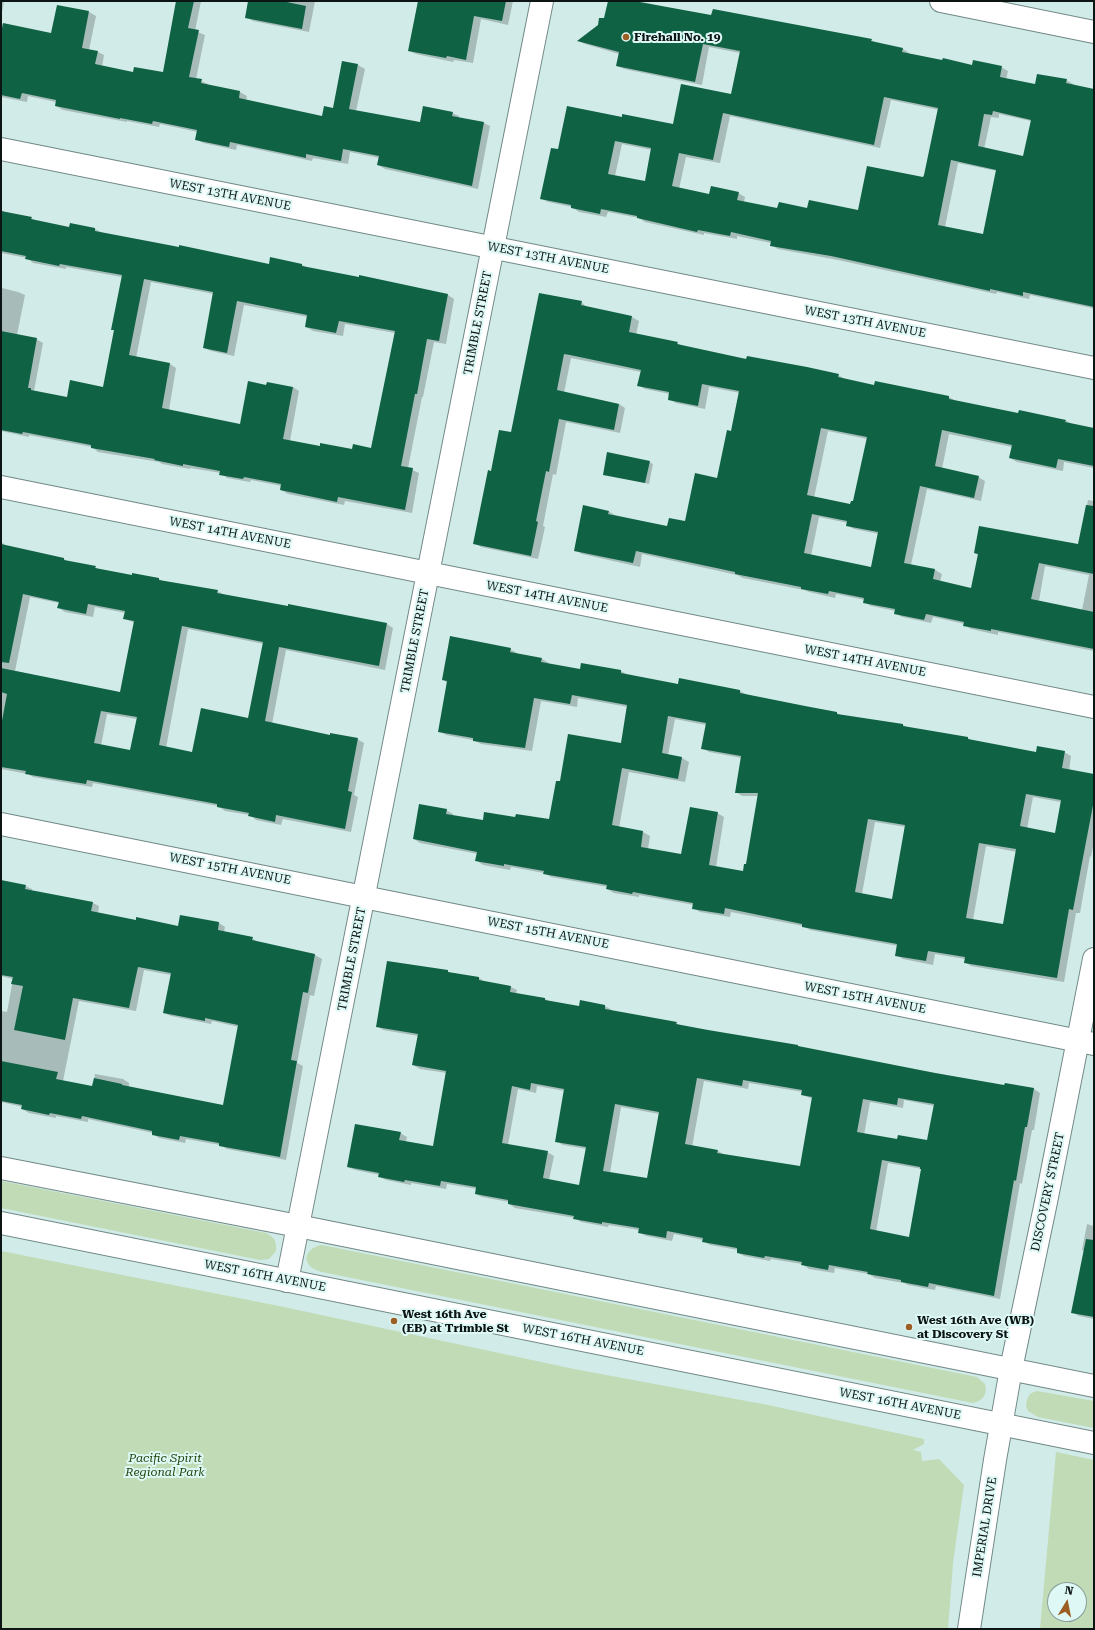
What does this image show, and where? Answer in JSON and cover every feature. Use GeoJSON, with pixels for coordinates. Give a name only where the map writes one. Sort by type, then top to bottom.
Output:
{"type":"FeatureCollection","features":[{"type":"Feature","properties":{"kind":"street","name":"TRIMBLE STREET"},"geometry":{"type":"LineString","coordinates":[[287,1281],[365,896],[542,1]]}},
{"type":"Feature","properties":{"kind":"street"},"geometry":{"type":"LineString","coordinates":[[940,1],[1094,32]]}},
{"type":"Feature","properties":{"kind":"street","name":"WEST 13TH AVENUE"},"geometry":{"type":"LineString","coordinates":[[1,149],[1094,368]]}},
{"type":"Feature","properties":{"kind":"street","name":"WEST 14TH AVENUE"},"geometry":{"type":"LineString","coordinates":[[1,487],[1094,707]]}},
{"type":"Feature","properties":{"kind":"street","name":"WEST 15TH AVENUE"},"geometry":{"type":"LineString","coordinates":[[1,824],[365,896],[1086,1043]]}},
{"type":"Feature","properties":{"kind":"street","name":"DISCOVERY STREET"},"geometry":{"type":"LineString","coordinates":[[1001,1424],[1011,1369],[1086,1043],[1094,959]]}},
{"type":"Feature","properties":{"kind":"street"},"geometry":{"type":"LineString","coordinates":[[1,1168],[298,1226],[1094,1386]]}},
{"type":"Feature","properties":{"kind":"street","name":"WEST 16TH AVENUE"},"geometry":{"type":"LineString","coordinates":[[1,1223],[1094,1443]]}},
{"type":"Feature","properties":{"kind":"street","name":"IMPERIAL DRIVE"},"geometry":{"type":"LineString","coordinates":[[969,1629],[1001,1424]]}},
{"type":"Feature","properties":{"kind":"green space"},"geometry":{"type":"Polygon","coordinates":[[[1,1181],[266,1233],[274,1240],[276,1251],[269,1259],[260,1260],[1,1208],[1,1181]]]}},
{"type":"Feature","properties":{"kind":"green space"},"geometry":{"type":"Polygon","coordinates":[[[322,1245],[977,1377],[985,1384],[986,1391],[980,1401],[973,1403],[322,1272],[310,1266],[307,1255],[311,1249],[322,1245]]]}},
{"type":"Feature","properties":{"kind":"green space","name":"Pacific Spirit Regional Park"},"geometry":{"type":"Polygon","coordinates":[[[1,1251],[279,1306],[574,1369],[768,1405],[924,1439],[924,1444],[913,1450],[921,1452],[922,1461],[939,1459],[964,1485],[953,1563],[948,1629],[1,1629],[1,1251]]]}},
{"type":"Feature","properties":{"kind":"green space"},"geometry":{"type":"Polygon","coordinates":[[[1037,1391],[1094,1401],[1094,1428],[1038,1417],[1028,1411],[1026,1406],[1028,1398],[1032,1393],[1037,1391]]]}},
{"type":"Feature","properties":{"kind":"green space"},"geometry":{"type":"Polygon","coordinates":[[[1056,1452],[1094,1460],[1094,1629],[1040,1629],[1056,1452]]]}},
{"type":"Feature","properties":{"kind":"building"},"geometry":{"type":"Polygon","coordinates":[[[176,1],[194,1],[188,28],[199,30],[189,77],[202,79],[201,83],[240,91],[239,98],[322,116],[324,106],[333,108],[342,61],[358,64],[349,109],[420,122],[423,106],[453,112],[452,116],[484,122],[472,186],[377,165],[379,156],[343,149],[341,161],[306,154],[306,158],[230,142],[229,147],[195,140],[197,130],[153,121],[152,124],[120,119],[55,106],[56,100],[22,93],[20,99],[1,95],[1,34],[3,23],[51,33],[57,5],[89,11],[82,48],[98,51],[95,64],[133,72],[134,67],[163,72],[176,1]]]}},
{"type":"Feature","properties":{"kind":"building"},"geometry":{"type":"Polygon","coordinates":[[[248,1],[282,1],[306,6],[302,29],[245,18],[248,1]]]}},
{"type":"Feature","properties":{"kind":"building"},"geometry":{"type":"Polygon","coordinates":[[[418,1],[506,1],[502,21],[474,16],[466,60],[408,51],[418,1]]]}},
{"type":"Feature","properties":{"kind":"building"},"geometry":{"type":"Polygon","coordinates":[[[608,1],[634,1],[711,15],[713,9],[872,39],[871,41],[903,48],[902,52],[942,60],[943,58],[972,65],[973,60],[1002,66],[1000,77],[1035,84],[1037,74],[1067,79],[1066,83],[1094,89],[1094,307],[1023,292],[1023,296],[990,289],[990,291],[831,256],[770,246],[771,241],[731,232],[730,236],[698,230],[697,232],[637,218],[637,216],[601,209],[600,214],[571,208],[571,205],[540,199],[551,148],[558,149],[567,106],[622,117],[622,114],[673,124],[681,84],[731,94],[740,51],[703,44],[695,82],[616,66],[619,52],[577,41],[598,25],[599,18],[604,18],[608,1]],[[884,97],[874,145],[723,113],[713,160],[679,153],[672,186],[709,194],[711,186],[739,192],[737,200],[777,208],[779,202],[807,208],[809,200],[858,210],[867,166],[923,177],[938,108],[884,97]],[[993,111],[992,115],[984,114],[978,146],[1023,156],[1031,120],[993,111]],[[615,141],[608,174],[645,181],[651,148],[615,141]],[[951,160],[938,225],[983,234],[996,170],[951,160]]]}},
{"type":"Feature","properties":{"kind":"building"},"geometry":{"type":"Polygon","coordinates":[[[1,211],[32,217],[31,219],[69,227],[70,223],[95,228],[95,231],[179,247],[179,245],[269,264],[270,257],[302,264],[302,266],[359,277],[359,275],[448,294],[439,341],[427,339],[417,394],[415,394],[401,466],[413,468],[405,510],[338,497],[337,502],[280,490],[281,484],[244,477],[243,479],[219,475],[220,471],[183,464],[183,466],[154,460],[155,459],[91,448],[91,445],[23,432],[22,434],[1,430],[1,331],[37,338],[28,388],[31,388],[31,390],[67,397],[70,380],[103,387],[114,330],[111,330],[122,275],[60,264],[59,266],[25,259],[26,256],[1,251],[1,211]],[[144,279],[129,355],[170,363],[162,408],[240,424],[248,381],[266,385],[267,382],[293,387],[283,439],[320,446],[320,443],[352,449],[353,444],[371,448],[395,331],[339,321],[336,333],[305,327],[307,315],[237,301],[227,353],[203,348],[213,292],[144,279]]]}},
{"type":"Feature","properties":{"kind":"building"},"geometry":{"type":"Polygon","coordinates":[[[539,293],[582,301],[581,305],[632,316],[629,332],[678,342],[677,344],[746,359],[747,356],[807,367],[839,374],[838,377],[874,385],[875,381],[949,396],[949,399],[1018,413],[1019,410],[1066,420],[1065,422],[1094,428],[1094,466],[1058,459],[1056,468],[1009,458],[1012,445],[942,430],[935,466],[979,476],[974,498],[920,486],[904,563],[935,569],[933,579],[971,588],[978,554],[974,553],[979,526],[1078,544],[1086,505],[1094,506],[1094,574],[1039,563],[1031,599],[1094,612],[1094,649],[991,629],[991,631],[963,626],[964,622],[926,614],[924,620],[894,614],[895,609],[863,603],[864,598],[829,591],[828,594],[801,589],[801,587],[735,574],[735,572],[636,551],[633,563],[574,551],[583,505],[609,511],[608,514],[667,526],[669,518],[685,521],[695,473],[717,478],[727,430],[731,431],[739,391],[702,384],[698,406],[668,400],[669,392],[637,386],[641,370],[570,355],[564,354],[557,390],[619,404],[614,430],[559,419],[549,472],[546,471],[531,556],[473,544],[488,470],[491,471],[499,430],[511,432],[539,293]],[[821,428],[807,495],[850,504],[851,501],[853,501],[867,437],[821,428]],[[812,514],[804,553],[871,567],[878,532],[846,526],[847,521],[812,514]]]}},
{"type":"Feature","properties":{"kind":"building"},"geometry":{"type":"Polygon","coordinates":[[[607,452],[650,461],[645,483],[603,475],[607,452]]]}},
{"type":"Feature","properties":{"kind":"building"},"geometry":{"type":"Polygon","coordinates":[[[1,544],[64,558],[64,560],[96,566],[95,568],[132,575],[132,573],[159,578],[159,580],[218,590],[217,593],[288,606],[288,604],[387,623],[379,666],[279,647],[265,721],[330,735],[330,733],[358,738],[348,791],[352,792],[345,829],[276,815],[275,822],[248,816],[249,813],[217,807],[217,804],[87,780],[86,784],[25,774],[26,771],[1,767],[1,726],[7,694],[1,692],[1,668],[120,692],[134,621],[123,619],[125,611],[88,604],[86,614],[57,608],[59,602],[23,594],[9,663],[1,662],[1,544]],[[182,626],[159,745],[192,752],[201,708],[248,718],[263,642],[182,626]],[[101,711],[94,743],[130,750],[137,717],[101,711]]]}},
{"type":"Feature","properties":{"kind":"building"},"geometry":{"type":"Polygon","coordinates":[[[450,636],[511,648],[510,652],[542,658],[541,662],[580,669],[581,663],[621,670],[621,673],[678,684],[679,678],[740,690],[740,693],[837,712],[837,714],[903,724],[903,726],[968,737],[968,739],[1036,752],[1037,746],[1065,751],[1062,768],[1094,774],[1094,800],[1073,910],[1069,909],[1057,978],[964,963],[965,957],[928,951],[926,961],[895,956],[897,944],[802,927],[802,924],[725,908],[724,914],[692,909],[693,903],[633,892],[632,894],[606,889],[607,885],[543,874],[544,871],[475,861],[477,852],[413,839],[419,804],[447,809],[446,814],[483,820],[484,812],[515,817],[516,814],[549,819],[556,781],[560,781],[568,734],[621,743],[627,705],[572,695],[570,704],[534,698],[525,748],[473,741],[473,738],[438,732],[447,681],[442,680],[450,636]],[[668,716],[662,753],[682,757],[678,779],[622,768],[612,825],[643,831],[641,847],[681,854],[690,807],[718,812],[709,865],[743,871],[744,864],[746,864],[758,793],[735,793],[741,756],[701,749],[706,723],[668,716]],[[1026,794],[1020,826],[1055,833],[1061,800],[1026,794]],[[868,819],[855,892],[892,899],[905,825],[868,819]],[[979,843],[966,918],[1003,924],[1016,849],[979,843]]]}},
{"type":"Feature","properties":{"kind":"building"},"geometry":{"type":"Polygon","coordinates":[[[1,880],[26,885],[25,889],[93,902],[91,911],[136,920],[136,917],[178,926],[180,915],[219,922],[218,930],[253,937],[252,940],[315,954],[308,993],[303,992],[291,1060],[297,1061],[280,1157],[219,1146],[219,1143],[180,1136],[179,1140],[152,1135],[152,1131],[82,1116],[81,1119],[50,1113],[49,1115],[21,1109],[22,1105],[1,1101],[1,1061],[58,1072],[56,1079],[92,1086],[94,1078],[223,1105],[238,1025],[205,1018],[205,1021],[163,1013],[171,973],[138,967],[129,1008],[73,998],[65,1040],[14,1030],[23,986],[11,984],[13,977],[1,975],[1,880]]]}},
{"type":"Feature","properties":{"kind":"building"},"geometry":{"type":"Polygon","coordinates":[[[387,961],[448,970],[448,972],[479,977],[479,980],[511,986],[510,992],[545,998],[545,1000],[579,1006],[580,1000],[605,1005],[605,1009],[677,1022],[676,1024],[798,1045],[935,1073],[1004,1085],[1005,1083],[1034,1088],[1027,1127],[1025,1127],[1016,1181],[1014,1180],[994,1296],[929,1283],[928,1287],[901,1282],[901,1280],[867,1274],[868,1272],[829,1265],[828,1270],[801,1265],[802,1262],[765,1256],[764,1258],[737,1253],[737,1248],[702,1242],[703,1238],[667,1231],[666,1238],[638,1233],[639,1228],[573,1219],[574,1216],[508,1204],[508,1200],[475,1194],[476,1187],[441,1181],[440,1186],[405,1180],[404,1182],[378,1177],[379,1173],[347,1167],[355,1124],[401,1132],[399,1140],[433,1146],[446,1071],[412,1065],[418,1034],[376,1027],[387,961]],[[697,1078],[685,1144],[718,1150],[717,1153],[800,1166],[812,1097],[801,1095],[802,1090],[743,1080],[742,1086],[697,1078]],[[531,1083],[530,1090],[512,1086],[502,1143],[548,1151],[543,1178],[579,1185],[586,1147],[555,1142],[564,1089],[531,1083]],[[898,1098],[897,1105],[863,1099],[857,1132],[897,1139],[898,1135],[927,1140],[934,1104],[898,1098]],[[615,1104],[603,1171],[647,1178],[659,1112],[615,1104]],[[882,1160],[870,1229],[909,1237],[921,1169],[920,1167],[882,1160]]]}},
{"type":"Feature","properties":{"kind":"building"},"geometry":{"type":"Polygon","coordinates":[[[1086,1239],[1094,1240],[1094,1317],[1071,1313],[1086,1239]]]}},
{"type":"Feature","properties":{"kind":"place","name":"Firehall No. 19"},"geometry":{"type":"Point","coordinates":[626,37]}},
{"type":"Feature","properties":{"kind":"place","name":"West 16th Ave (EB) at Trimble St"},"geometry":{"type":"Point","coordinates":[394,1321]}},
{"type":"Feature","properties":{"kind":"place","name":"West 16th Ave (WB) at Discovery St"},"geometry":{"type":"Point","coordinates":[909,1327]}}]}
